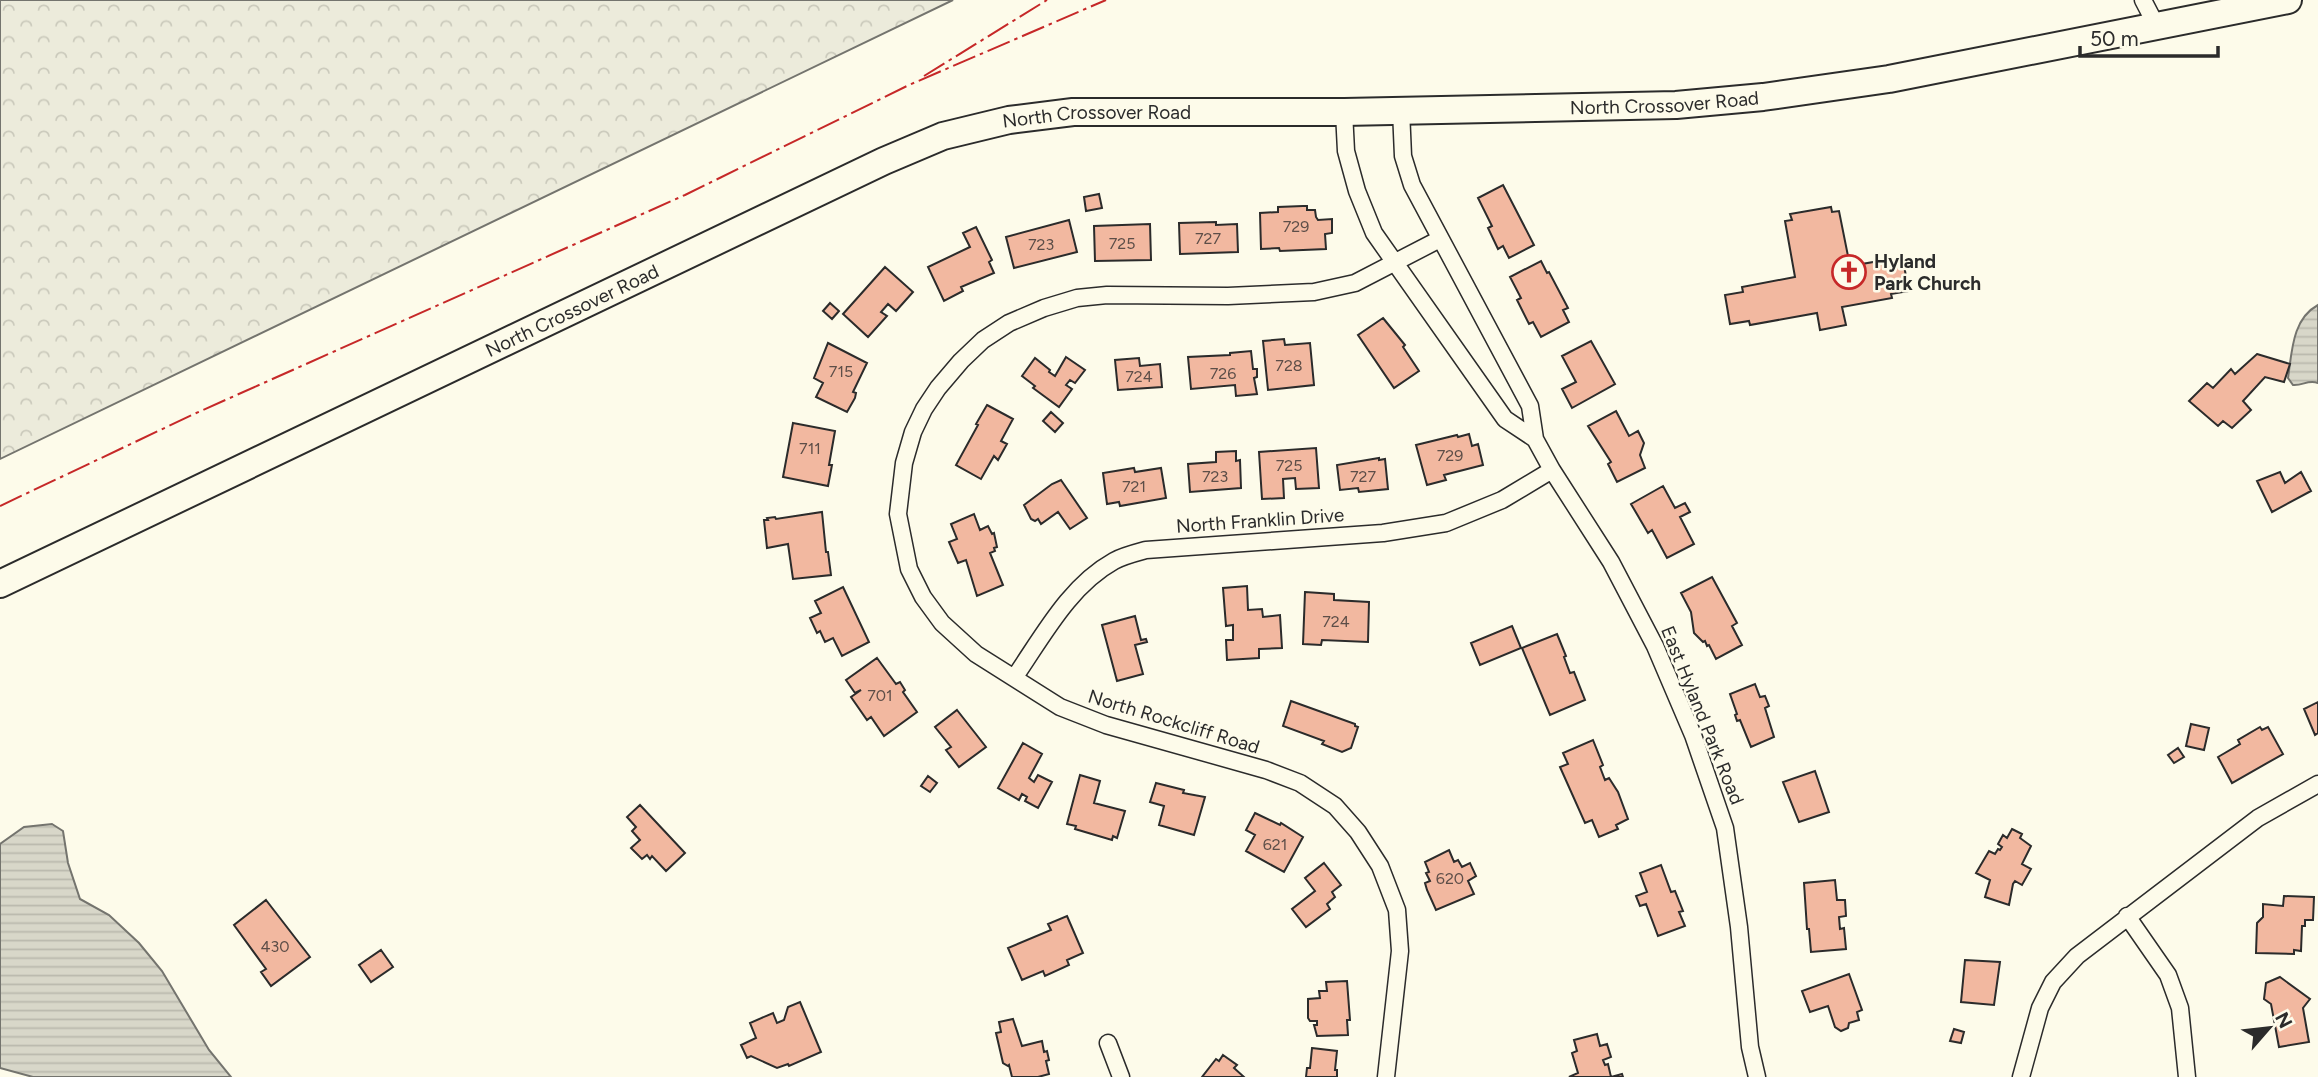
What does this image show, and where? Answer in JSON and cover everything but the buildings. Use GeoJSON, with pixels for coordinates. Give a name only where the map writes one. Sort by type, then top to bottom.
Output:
{"type":"FeatureCollection","features":[{"type":"Feature","properties":{"kind":"main road","name":"North Crossover Road"},"geometry":{"type":"LineString","coordinates":[[0,584],[884,161],[943,136],[1009,120],[1073,112],[1344,112],[1676,105],[1763,97],[1889,79],[2288,0]]}},
{"type":"Feature","properties":{"kind":"street"},"geometry":{"type":"LineString","coordinates":[[2143,0],[2157,27]]}},
{"type":"Feature","properties":{"kind":"street","name":"East Hyland Park Road"},"geometry":{"type":"LineString","coordinates":[[1401,110],[1403,156],[1412,184],[1530,406],[1535,439],[1611,562],[1655,646],[1693,735],[1725,828],[1739,927],[1750,1047],[1757,1077]]}},
{"type":"Feature","properties":{"kind":"street","name":"East Hyland Park Road"},"geometry":{"type":"LineString","coordinates":[[1344,112],[1346,151],[1357,191],[1374,233],[1505,419],[1535,439]]}},
{"type":"Feature","properties":{"kind":"street","name":"North Rockcliff Road"},"geometry":{"type":"LineString","coordinates":[[1385,1077],[1400,951],[1397,910],[1380,866],[1358,832],[1335,806],[1300,783],[1266,770],[1106,725],[1060,707],[976,654],[942,623],[923,597],[909,569],[898,514],[904,463],[913,432],[924,409],[948,374],[983,340],[1009,323],[1077,298],[1107,295],[1228,296],[1314,292],[1354,283],[1440,239]]}},
{"type":"Feature","properties":{"kind":"street","name":"North Franklin Drive"},"geometry":{"type":"LineString","coordinates":[[1014,678],[1070,597],[1093,575],[1117,559],[1146,550],[1383,533],[1447,523],[1502,500],[1552,470]]}},
{"type":"Feature","properties":{"kind":"street"},"geometry":{"type":"LineString","coordinates":[[2021,1077],[2040,1008],[2053,982],[2077,956],[2258,818],[2318,785]]}},
{"type":"Feature","properties":{"kind":"street"},"geometry":{"type":"LineString","coordinates":[[2127,916],[2168,975],[2180,1008],[2187,1077]]}},
{"type":"Feature","properties":{"kind":"street"},"geometry":{"type":"LineString","coordinates":[[1108,1043],[1121,1077]]}},
{"type":"Feature","properties":{"kind":"green space"},"geometry":{"type":"Polygon","coordinates":[[[0,0],[953,0],[0,459],[0,0]]]}},
{"type":"Feature","properties":{"kind":"shaded area"},"geometry":{"type":"Polygon","coordinates":[[[2318,305],[2318,383],[2293,385],[2288,378],[2298,327],[2309,311],[2318,305]]]}},
{"type":"Feature","properties":{"kind":"shaded area"},"geometry":{"type":"Polygon","coordinates":[[[52,824],[63,831],[68,863],[80,899],[109,915],[139,943],[162,971],[209,1050],[231,1077],[33,1077],[0,1068],[0,844],[24,827],[52,824]]]}},
{"type":"Feature","properties":{"kind":"power"},"geometry":{"type":"LineString","coordinates":[[924,76],[1047,0]]}},
{"type":"Feature","properties":{"kind":"power"},"geometry":{"type":"LineString","coordinates":[[0,506],[194,414],[685,195],[909,85],[1106,0]]}},
{"type":"Feature","properties":{"kind":"place","name":"Hyland Park Church"},"geometry":{"type":"Point","coordinates":[1849,272]}}]}
